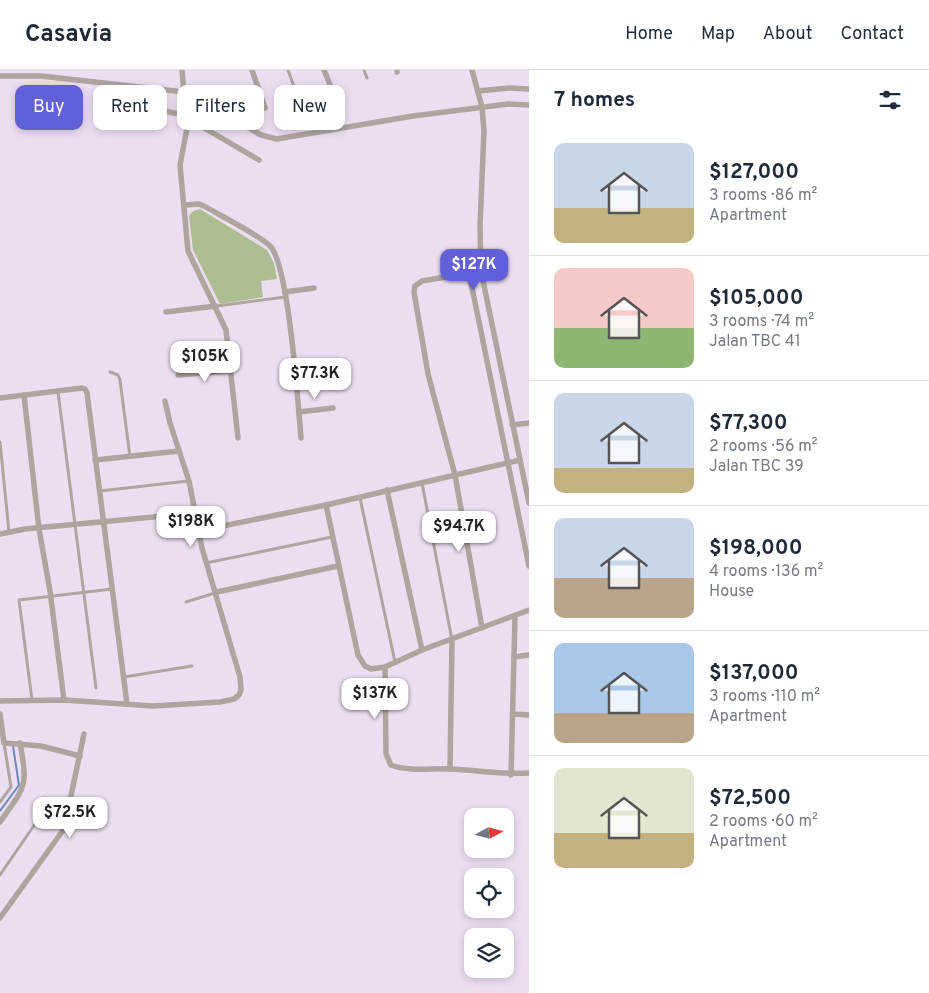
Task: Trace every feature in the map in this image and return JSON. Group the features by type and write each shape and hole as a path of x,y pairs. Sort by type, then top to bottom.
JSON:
{"street":[{"path":"182,70 183,85"},
{"path":"252,70 265,108"},
{"path":"324,70 330,85"},
{"path":"472,70 482,107 484,131 480,226 481,270 529,503"},
{"path":"0,76 59,77 177,93"},
{"path":"478,92 509,88 529,89"},
{"path":"252,130 261,135 277,139 414,116 508,104 529,105"},
{"path":"187,130 180,165 188,251 226,330 238,438"},
{"path":"208,130 259,160"},
{"path":"184,205 198,204 206,207 270,246 277,259 285,294 301,438"},
{"path":"481,270 422,281 415,286 414,292 428,374 454,475 482,628"},
{"path":"470,273 529,566"},
{"path":"285,294 314,288"},
{"path":"166,312 216,306"},
{"path":"178,375 230,371"},
{"path":"0,398 85,389 114,589 127,704"},
{"path":"24,395 39,528 51,596 64,700"},
{"path":"0,701 64,700 180,705 227,701 239,695 241,690 240,677 206,563 189,481 165,401"},
{"path":"299,412 333,408"},
{"path":"512,426 529,423"},
{"path":"95,460 180,451"},
{"path":"198,531 326,505 520,460"},
{"path":"387,490 422,650"},
{"path":"326,505 360,662 365,666 371,669 385,667 422,650 515,617 529,610"},
{"path":"0,534 39,528 196,513"},
{"path":"216,592 338,566"},
{"path":"511,775 515,617"},
{"path":"450,769 452,640"},
{"path":"514,657 529,654"},
{"path":"385,667 388,761 391,765 404,769 450,769 511,775 529,773"},
{"path":"0,714 4,743 41,746 80,756"},
{"path":"513,714 529,715"},
{"path":"0,918 64,829 84,734"},
{"path":"0,822 24,784 25,771 20,743"}],"lane":[{"path":"288,70 294,85"},
{"path":"364,70 367,78"},
{"path":"216,306 285,294"},
{"path":"110,372 118,375 120,380 130,457"},
{"path":"58,391 96,688"},
{"path":"0,442 9,532"},
{"path":"99,491 189,481"},
{"path":"422,483 452,640"},
{"path":"359,497 395,662"},
{"path":"206,563 332,537"},
{"path":"32,700 19,600 114,589"},
{"path":"186,602 216,592"},
{"path":"124,677 192,666"},
{"path":"0,802 11,787 4,743"},
{"path":"0,875 42,814"}],"green space":[{"path":"200,209 267,250 274,263 277,279 261,281 263,297 220,304 193,250 189,216 193,211"}],"waterway":[{"path":"0,811 19,785 13,746"}]}
